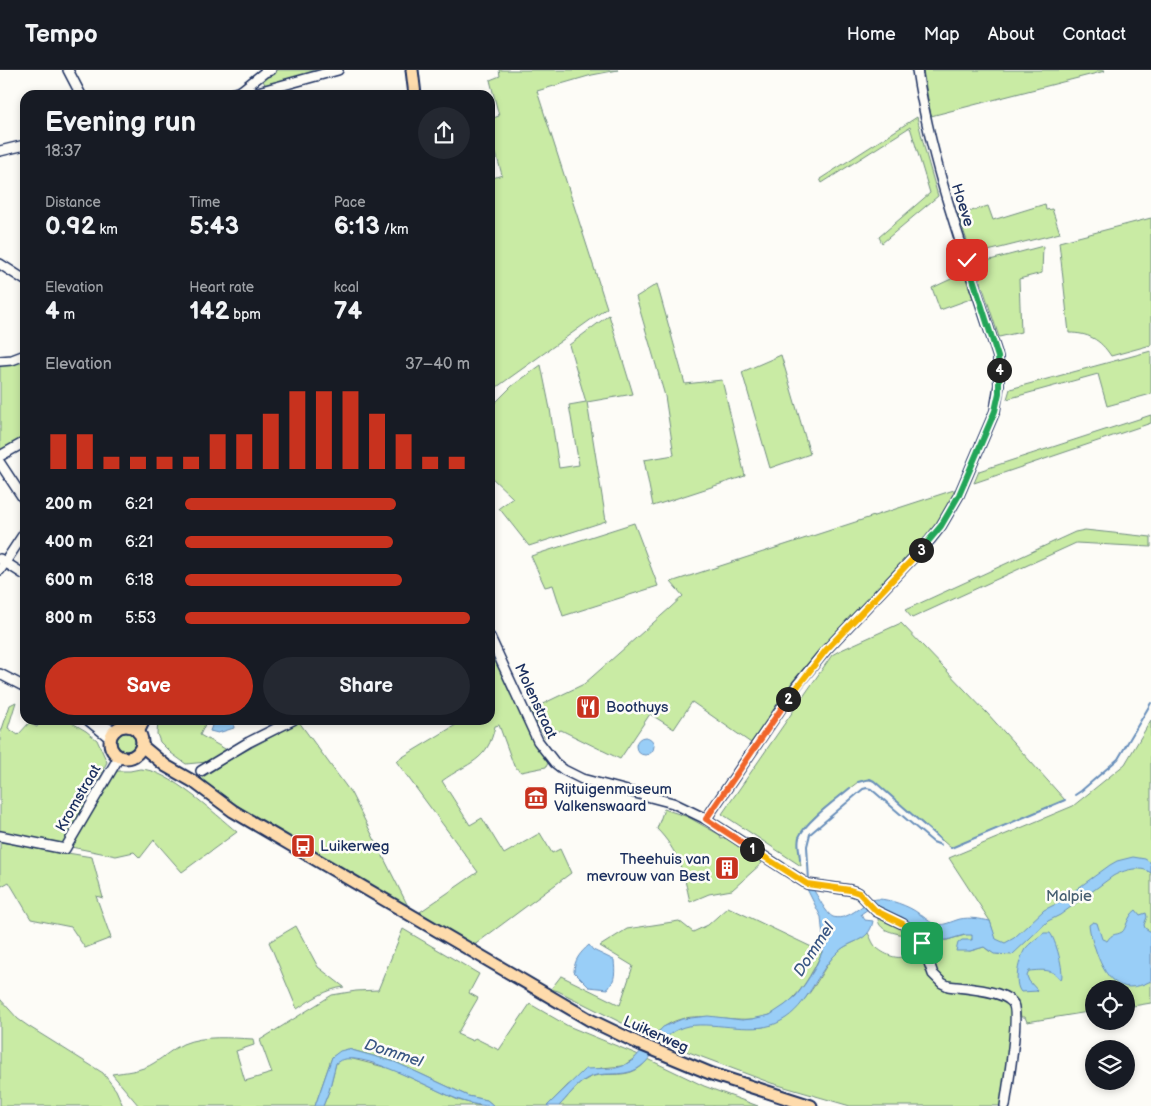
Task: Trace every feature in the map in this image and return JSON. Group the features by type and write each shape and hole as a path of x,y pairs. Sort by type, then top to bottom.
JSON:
{"main road":[{"path":"404,70 414,90"},
{"path":"412,70 415,90"},
{"path":"134,726 142,741 139,750 128,758 119,756 112,749 113,735 120,728 134,726"},
{"name":"Luikerweg","path":"139,750 148,760 166,766 194,782 232,811 590,1020 660,1053 728,1080 811,1106"}],"street":[{"path":"68,70 78,90"},
{"path":"242,90 271,70"},
{"path":"260,76 261,83 269,90 338,70"},
{"name":"Hoeve","path":"706,819 798,685 826,650 941,526 959,495 995,411 999,393 998,357 938,170 923,111 916,70"},
{"path":"0,151 20,146"},
{"path":"0,264 20,277"},
{"path":"0,361 20,357"},
{"path":"0,456 20,445"},
{"path":"0,463 20,493"},
{"path":"20,539 2,564 20,573"},
{"name":"Molenstraat","path":"495,648 538,741 555,763 564,770 582,778 673,802 706,819 810,885 850,890 859,893 876,911 903,924 914,932 922,943 933,974 942,984 996,994 1013,1002 1016,1021 1005,1106"},
{"path":"0,674 20,684"},
{"path":"96,725 113,735"},
{"path":"201,771 249,742 283,725"},
{"name":"Kromstraat","path":"0,836 66,849 119,756"}],"green space":[{"path":"277,70 329,70 266,86 262,79 267,73"},
{"path":"499,70 618,70 592,75 537,91 607,308 495,388 495,177 502,175 495,153 495,117 499,116 495,100 495,90 492,90 490,80 500,76"},
{"path":"923,70 1104,70 1105,71 931,116"},
{"path":"917,117 938,196 882,243 879,237 930,193 910,127 822,183 820,179"},
{"path":"1045,204 1046,210 1052,209 1060,233 972,255 958,215 988,206 993,220"},
{"path":"1151,218 1151,345 1111,356 1093,338 1082,334 1069,333 1059,242"},
{"path":"1043,246 1042,273 1019,279 1021,332 999,337 975,264"},
{"path":"964,273 973,298 940,310 932,288"},
{"path":"657,284 685,384 722,380 745,476 653,506 644,460 674,455 665,396 636,297"},
{"path":"609,315 633,394 587,402 606,521 529,546 499,508 513,498 495,481 495,403 512,386 541,365 559,468 579,465 569,405 586,402 569,345"},
{"path":"1151,351 1151,394 1107,406 1098,374 1007,399 1010,389"},
{"path":"781,355 810,454 770,468 742,372"},
{"path":"20,361 20,440 0,450 0,364"},
{"path":"1151,415 1151,423 974,483 979,471"},
{"path":"957,489 942,518 925,539 817,652 751,743 692,702 674,729 650,714 620,759 561,730 545,738 530,710 584,684 670,608 683,596 671,582"},
{"path":"634,523 658,586 563,616 553,585 545,587 531,556"},
{"path":"1085,530 1151,537 1151,547 1076,543 912,618 905,610 1075,532"},
{"path":"901,623 987,713 1065,800 951,848 874,781 858,782 815,816 802,832 798,845 801,866 722,814 832,655"},
{"path":"495,651 549,761 546,767 521,772 514,766 499,725 495,726 487,747 476,760 442,781 470,825 482,818 504,854 540,833 552,853 560,849 571,873 473,946 417,914 478,872 396,761 456,725 495,725"},
{"path":"16,702 8,728 18,735 27,725 37,727 38,725 76,725 97,740 107,762 79,818 63,844 0,833 0,735 10,705"},
{"name":"Malpie","path":"1151,720 1151,1003 1135,1006 1135,980 1085,980 1085,1012 1027,1022 1025,1017 1021,1017 1018,1000 949,984 937,976 924,941 926,938 931,942 933,940 947,940 969,934 973,937 965,950 970,951 984,947 1000,955 990,921 949,858 1073,806 1125,764"},
{"path":"158,725 205,725 200,735 227,750 207,762 186,764 160,742 157,734"},
{"path":"293,725 301,725 351,793 410,910 356,880 310,850 284,838 200,779 236,756"},
{"path":"126,733 132,736 135,742 132,748 126,751 120,748 117,742 120,736"},
{"path":"140,769 164,776 177,784 237,832 182,872 154,840 140,858 134,852 116,856 71,847 114,771"},
{"path":"664,809 688,817 720,835 721,839 726,838 762,863 732,890 709,894 690,902 675,854 657,829"},
{"path":"0,842 92,857 103,898 96,896 111,938 85,948 71,927 31,919 9,882 0,887"},
{"path":"728,907 822,952 805,984 793,998 779,1010 764,1017 748,1019 698,1017 682,1019 667,1025 652,1038 551,989 561,976 620,1005 633,966 600,946 627,929 679,921 693,932 708,925"},
{"path":"881,917 903,927 908,932 903,935 883,928 880,926 878,918"},
{"path":"296,926 318,967 344,987 326,992 297,1009 269,942"},
{"path":"403,929 479,974 469,993 478,998 457,1034 473,1041 475,1038 499,1050 530,1004 568,1026 639,1055 623,1066 601,1068 568,1085 547,1106 494,1106 487,1100 468,1096 395,1062 348,1049 332,1057 315,1106 139,1106 112,1074 144,1068 179,1046 191,1041 218,1038 253,1039 254,1045 236,1051 245,1081 272,1073 260,1040 332,995 378,990"},
{"path":"868,933 877,948 894,957 903,957 910,952 910,936 915,936 937,982 995,995 1007,1001 1012,1010 1003,1106 850,1106 771,1083 662,1042 669,1034 679,1028 690,1025 713,1024 763,1027 772,1024 793,1011 804,999 836,953"},
{"path":"0,999 18,1019 103,1073 116,1090 123,1106 0,1106"},
{"path":"349,1058 392,1069 458,1100 481,1106 323,1106 336,1063 338,1060"},
{"path":"648,1059 704,1086 758,1106 559,1106 583,1081 594,1076 634,1071 641,1067"}],"water":[{"path":"212,725 234,725 234,728 218,733 210,731"},
{"path":"645,737 651,740 654,746 651,752 645,755 639,752 636,746 639,740"},
{"path":"1133,857 1145,859 1151,863 1151,873 1137,869 1127,870 1113,876 1060,915 1048,921 1012,955 994,954 984,947 970,951 956,951 958,943 962,940 972,940 972,935 964,935 947,940 933,940 902,917 877,907 868,909 861,914 865,920 873,921 868,933 843,948 830,960 806,998 791,1015 771,1025 760,1027 699,1025 679,1029 671,1033 650,1058 637,1069 625,1073 591,1076 579,1085 559,1106 547,1106 585,1069 616,1068 633,1060 663,1027 682,1019 708,1016 742,1020 770,1015 796,996 814,970 824,948 821,917 806,887 813,889 825,909 833,917 839,918 851,914 873,900 883,899 910,908 937,925 964,918 990,921 996,939 1005,943 1014,938 1044,910 1056,904 1110,865"},
{"path":"1136,910 1140,915 1146,913 1147,917 1144,925 1151,932 1151,981 1135,986 1135,980 1113,980 1108,975 1092,940 1089,925 1093,922 1097,923 1102,939 1107,941 1113,935 1123,931"},
{"path":"1044,933 1050,933 1054,941 1061,963 1061,980 1051,972 1043,970 1029,971 1027,976 1029,981 1038,991 1021,992 1017,983 1017,977 1023,953 1029,945"},
{"path":"589,945 593,950 614,960 614,975 608,989 589,987 574,972 578,957"},
{"path":"348,1049 395,1062 468,1096 487,1100 494,1106 472,1104 378,1065 361,1060 346,1059 336,1063 323,1106 315,1106 332,1057 340,1051"}],"waterway":[{"path":"1075,795 1118,759 1151,703"},
{"path":"858,782 870,779 874,781 941,840"},
{"path":"800,860 798,840 802,831 814,818 850,788"},
{"path":"809,881 807,846 810,834 863,789 871,789 933,842 941,845"},
{"path":"951,848 1065,800"}],"place":[{"name":"Boothuys","path":"588,707"},
{"name":"Rijtuigenmuseum Valkenswaard","path":"536,798"},
{"name":"Luikerweg","path":"303,846"},
{"name":"Theehuis van mevrouw van Best","path":"727,868"}],"route":[{"path":"922,943 914,932 903,924 876,911 859,893 807,884 706,819 798,685 826,650 930,540 941,526 959,495 995,411 999,393 998,357 967,260"}],"water label":[{"name":"Dommel","path":"813,949"},
{"name":"Dommel","path":"394,1052"}]}
